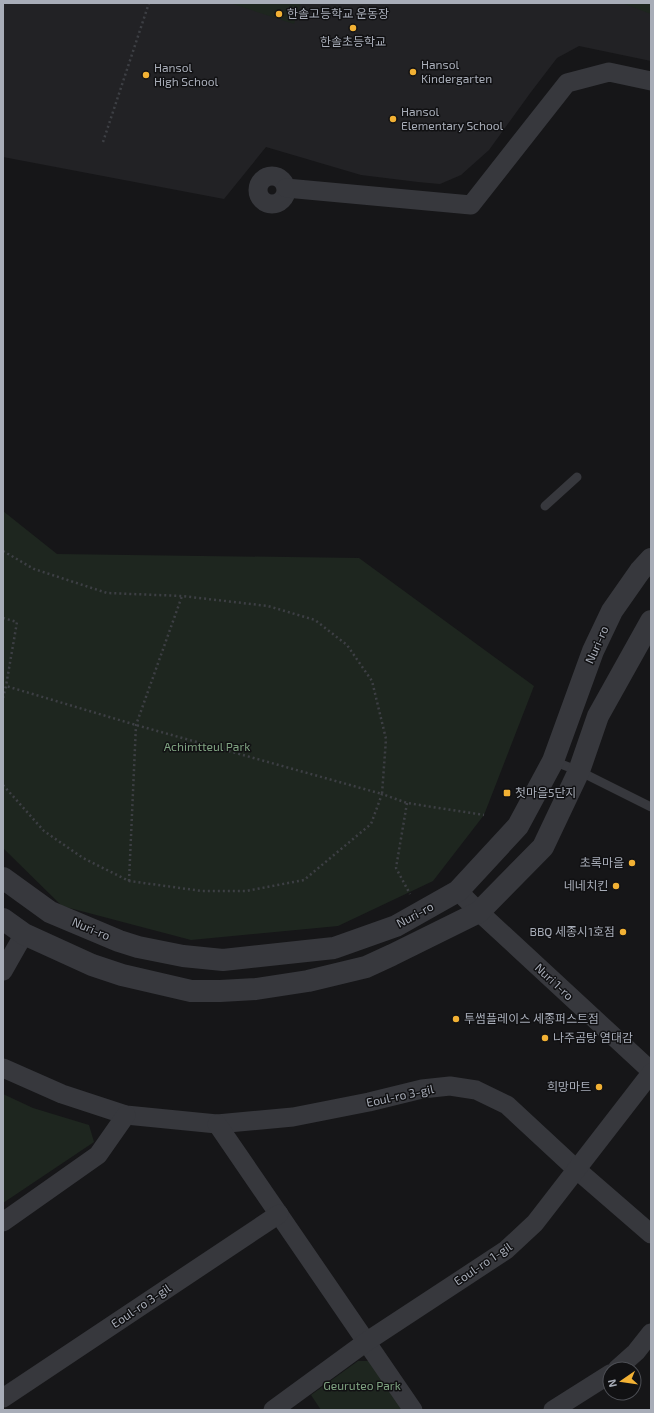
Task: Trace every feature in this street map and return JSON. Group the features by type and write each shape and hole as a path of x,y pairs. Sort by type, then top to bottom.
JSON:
{"street":[{"path":"286,188 471,205 567,83 609,72 651,81"},
{"name":"Nuri-ro","path":"3,878 50,912 119,941 138,947 183,956 223,960 334,948 396,926 458,891 518,826 553,761 593,651 612,611 640,570 651,559"},
{"name":"Nuri-ro","path":"3,919 24,934 92,965 191,991 220,992 256,989 308,981 366,967 479,912 543,847 579,771 598,716 651,621"},
{"name":"Nuri 1-ro","path":"458,891 651,1072"},
{"path":"3,971 24,934"},
{"name":"Eoul-ro 3-gil","path":"3,1068 62,1094 126,1115 217,1124 293,1117 369,1102 422,1089 450,1086 476,1090 506,1105 576,1169 651,1234"},
{"name":"Eoul-ro 1-gil","path":"273,1410 366,1342 506,1250 535,1223 651,1072"},
{"path":"3,1222 98,1155 126,1115"},
{"path":"217,1124 412,1410"},
{"name":"Eoul-ro 3-gil","path":"3,1398 279,1214"},
{"path":"626,1361 636,1352 651,1333"},
{"path":"553,1410 602,1379"}],"lane":[{"path":"545,506 577,477"},
{"path":"553,761 579,771 651,807"}],"path":[{"path":"103,142 149,3"},
{"path":"3,551 34,569 107,593 182,596 268,606 316,620 348,645 372,681 386,739 382,794 371,824 304,880 246,891 202,891 129,881 83,858 44,831 3,785"},
{"path":"129,881 136,725 182,596"},
{"path":"3,618 17,622 3,698"},
{"path":"6,686 136,725 382,794 407,803 484,815"},
{"path":"407,803 396,868 410,894"}],"shaded area":[{"path":"3,3 651,3 651,61 579,46 557,58 489,150 461,175 440,184 361,175 266,147 224,199 3,157"}],"green space":[{"name":"한솔고등학교 운동장","path":"230,3 301,3 294,24"},
{"path":"622,3 651,3 651,14"},
{"name":"Achimtteul Park","path":"3,511 57,554 359,558 534,686 484,815 433,881 338,926 191,940 62,906 3,848"},
{"path":"3,1094 33,1108 89,1125 94,1142 3,1203"},
{"name":"Geuruteo Park","path":"358,1361 372,1361 406,1410 321,1410 311,1395"}],"place":[{"name":"한솔고등학교 운동장","path":"279,14"},
{"name":"한솔초등학교","path":"353,28"},
{"name":"Hansol Kindergarten","path":"413,72"},
{"name":"Hansol High School","path":"146,75"},
{"name":"Hansol Elementary School","path":"393,119"},
{"name":"첫마을5단지","path":"507,793"},
{"name":"초록마을","path":"632,863"},
{"name":"네네치킨","path":"616,886"},
{"name":"BBQ 세종시1호점","path":"623,932"},
{"name":"투썸플레이스 세종퍼스트점","path":"456,1019"},
{"name":"나주곰탕 염대감","path":"545,1038"},
{"name":"희망마트","path":"599,1087"}]}
